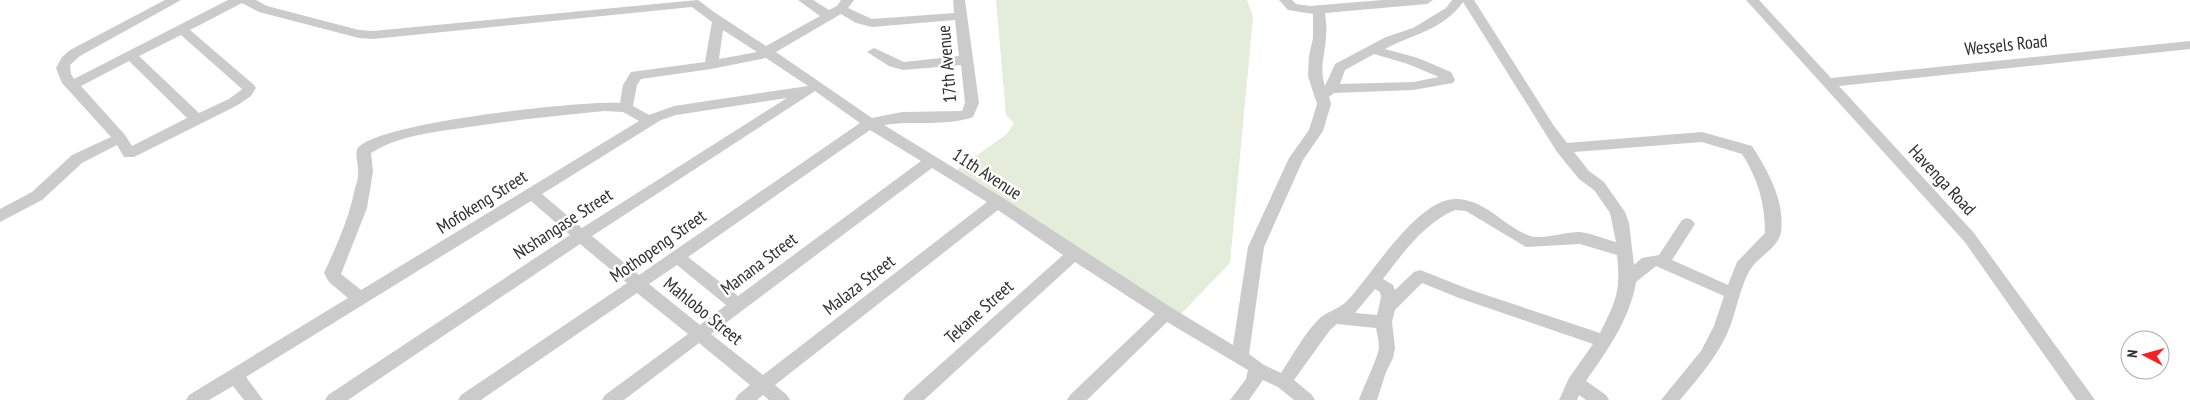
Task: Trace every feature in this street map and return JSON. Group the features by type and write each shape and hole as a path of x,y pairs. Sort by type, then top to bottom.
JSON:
{"street":[{"path":"174,0 70,57 62,69 72,85 120,138 129,154 247,93 249,88 182,29"},
{"path":"247,0 263,9 359,34 373,35 695,2"},
{"path":"804,0 828,15"},
{"name":"17th Avenue","path":"870,123 902,117 952,117 966,115 972,103 959,0"},
{"path":"1285,0 1297,8 1318,10 1427,0"},
{"path":"1240,357 1256,247 1296,158 1316,132 1326,93 1336,82 1338,68 1391,40 1418,31 1450,11 1458,0"},
{"path":"1468,0 1562,148 1584,175 1597,183 1617,212 1621,223 1628,279 1620,311 1604,341 1575,383 1568,400"},
{"name":"Havenga Road","path":"1752,0 1969,237 2086,400"},
{"path":"72,85 182,29 227,2"},
{"name":"11th Avenue","path":"695,2 718,22 766,53 813,87 998,202 1074,254 1240,357 1257,373 1284,382 1306,400"},
{"path":"626,108 630,85 636,75 753,58 766,53 845,4 861,20 872,23 962,16"},
{"path":"1318,10 1320,38 1316,56 1315,76 1326,93"},
{"path":"711,65 718,22"},
{"name":"Wessels Road","path":"1827,83 2190,44"},
{"path":"1326,93 1413,86 1448,80 1446,75 1428,67 1374,50"},
{"path":"874,52 903,66 967,60"},
{"path":"131,56 196,119"},
{"name":"Mofokeng Street","path":"195,400 649,121 674,111 813,87"},
{"name":"Ntshangase Street","path":"334,400 582,235 813,87"},
{"path":"361,299 335,278 332,272 353,227 366,177 364,151 369,146 384,140 456,123 604,106 626,108 649,121"},
{"name":"Mothopeng Street","path":"467,400 870,123"},
{"path":"1562,148 1702,137 1730,144 1749,152 1771,197 1774,224 1769,240 1743,266 1722,326 1707,356 1670,400"},
{"path":"0,216 37,196 82,156 120,138"},
{"name":"Manana Street","path":"611,400 931,161"},
{"name":"Mahlobo Street","path":"532,194 638,284 781,400"},
{"name":"Malaza Street","path":"744,400 998,202"},
{"path":"1284,382 1324,325 1353,305 1411,232 1441,210 1455,203 1465,204 1477,210 1526,241 1580,238 1625,251"},
{"path":"1662,262 1687,224"},
{"name":"Tekane Street","path":"912,400 1074,254"},
{"path":"677,257 738,305"},
{"path":"1628,279 1650,260 1662,262 1732,294"},
{"path":"1334,317 1386,314 1416,278 1421,276 1465,294 1604,341"},
{"path":"1368,400 1378,371 1385,358 1387,348 1386,314 1389,297 1387,288 1372,280"},
{"path":"1076,400 1166,312"},
{"path":"1239,400 1257,373"},
{"path":"235,376 254,400"},
{"path":"1575,383 1600,400"}],"green space":[{"path":"996,0 1247,0 1253,17 1230,263 1176,319 948,176 1007,134 1014,123 1006,115"}]}
